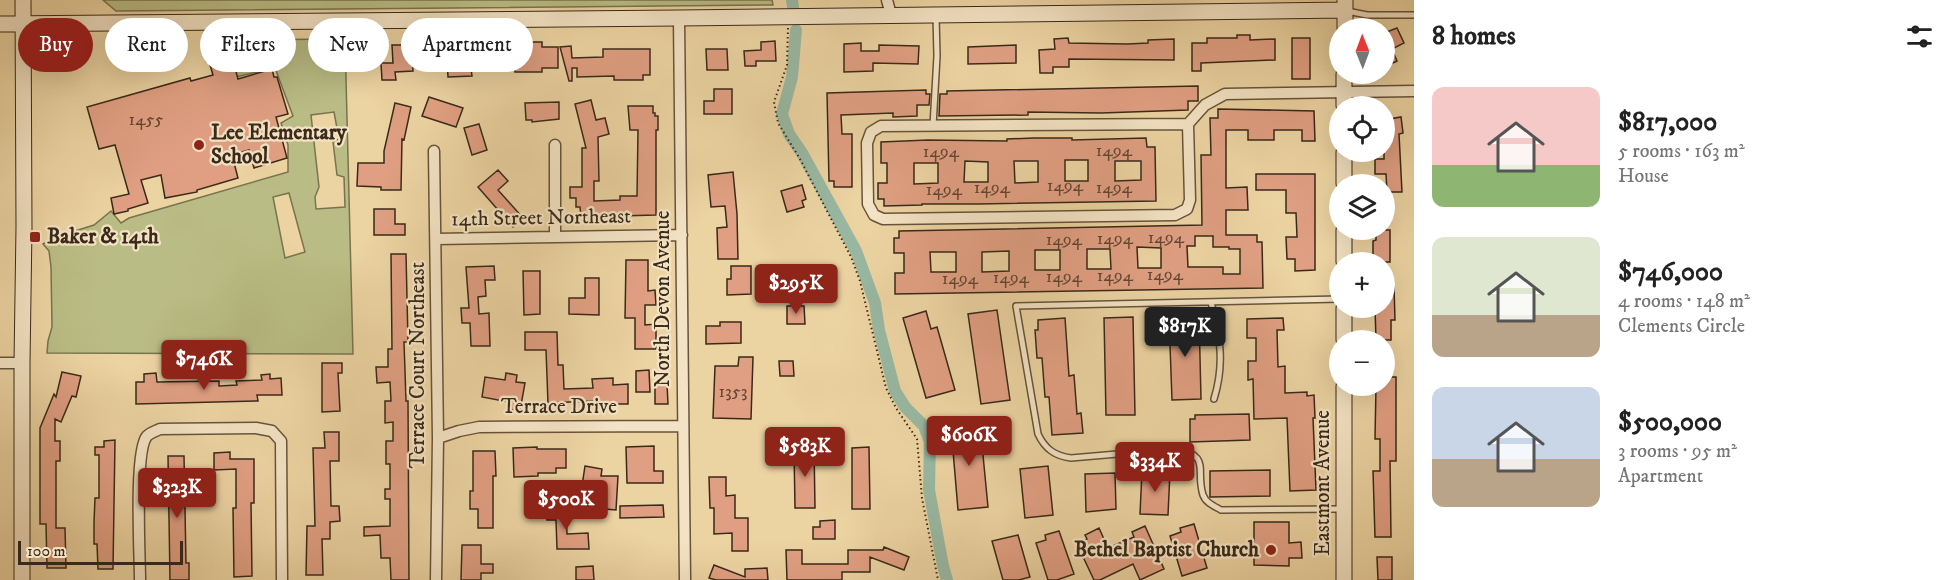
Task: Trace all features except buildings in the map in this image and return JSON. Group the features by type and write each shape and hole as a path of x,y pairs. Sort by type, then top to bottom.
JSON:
{"street":[{"path":"23,0 23,18"},
{"path":"93,23 782,17 889,7 936,14 1345,5"},
{"name":"North Devon Avenue","path":"679,18 685,580"},
{"path":"0,24 18,24"},
{"path":"22,580 23,72"},
{"path":"1370,96 1414,91"},
{"path":"1188,124 881,126 871,132 867,143 868,204 874,215 883,219 1175,215 1187,209 1190,200 1188,124 1205,105 1225,94 1329,98"},
{"path":"555,145 555,237"},
{"name":"Terrace Court Northeast","path":"434,151 438,438 436,580"},
{"name":"14th Street Northeast","path":"436,239 682,235"},
{"path":"0,363 22,363"},
{"name":"Eastmont Avenue","path":"1344,396 1344,580"},
{"name":"Terrace Drive","path":"438,438 479,427 682,426"},
{"path":"140,580 141,449 147,436 160,429 256,428 272,431 281,441 282,580"}],"lane":[{"path":"1345,5 1367,15 1414,15"},
{"path":"933,126 937,56 936,14"},
{"path":"1329,299 1016,306 1038,434 1043,446 1062,457 1071,458 1175,449 1187,451 1196,455 1200,464 1203,495 1208,502 1221,510 1344,509"},
{"path":"1211,302 1221,348 1221,368 1214,399"}],"path":[{"path":"782,17 788,27 788,46 787,65 774,102 778,123 851,257 864,297 886,388 896,408 917,439 922,498 938,580"}],"green space":[{"path":"103,0 772,0 773,5 116,11"},
{"path":"296,39 308,39 308,72 346,72 353,354 47,353 52,327 51,267 49,251 43,244 56,237 94,225 111,211 121,223 129,218 288,172 288,145 281,123 293,116 276,72 296,72","holes":["334,112 339,139 333,142 337,175 344,177 345,207 316,209 315,197 319,187 311,115","289,193 305,252 285,258 273,197"]},
{"path":"225,72 258,72 227,79"}],"waterway":[{"path":"792,0 793,7"},
{"path":"796,30 792,77 782,114 789,134 802,153 856,251 875,303 879,330 895,391 905,407 924,426 930,442 929,490 947,580"}],"place":[{"name":"Lee Elementary School","path":"199,145"},
{"name":"Baker & 14th","path":"35,237"},
{"name":"Bethel Baptist Church","path":"1271,550"}]}
